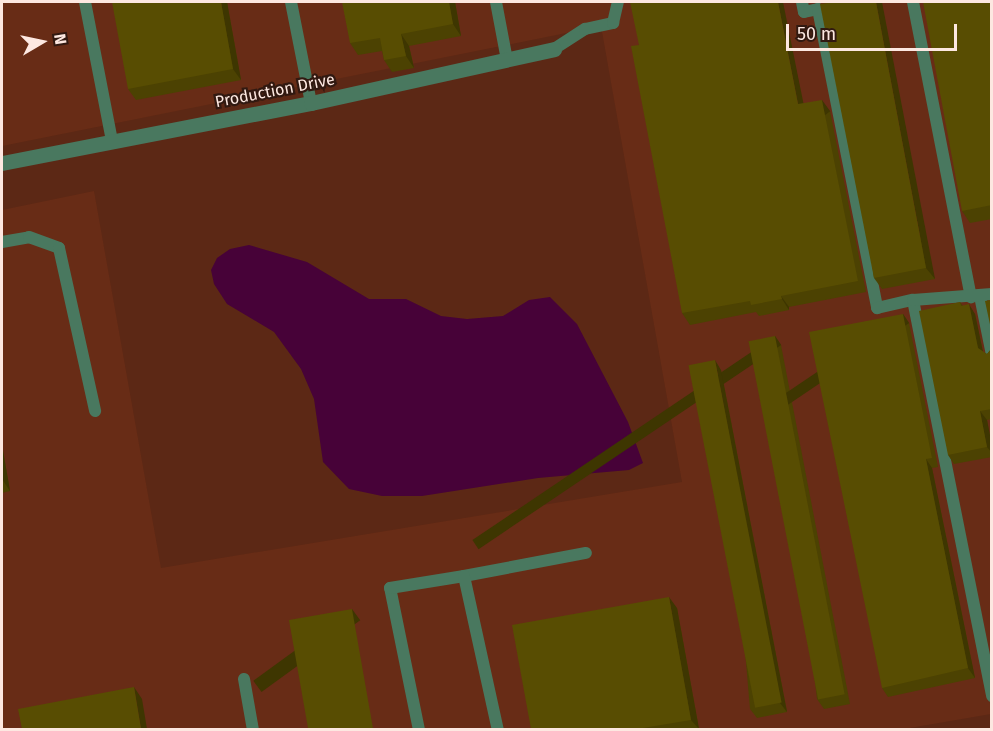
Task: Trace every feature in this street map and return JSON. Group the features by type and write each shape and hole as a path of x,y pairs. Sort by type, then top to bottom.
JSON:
{"street":[{"name":"Production Drive","path":"2,162 311,103 554,50"}],"lane":[{"path":"85,2 112,141"},
{"path":"291,2 311,103"},
{"path":"496,2 507,60"},
{"path":"554,50 585,29 613,23 618,2"},
{"path":"802,2 804,12 824,8 877,308 913,300 981,296"},
{"path":"913,2 981,296 992,355"},
{"path":"2,242 29,237 59,248 94,411"},
{"path":"913,300 992,696"},
{"path":"419,729 390,588 586,553"},
{"path":"464,576 498,729"},
{"path":"244,679 254,729"}],"shaded area":[{"path":"2,2 991,2 991,714 898,730 2,729 2,210 94,191 161,568 682,482 601,26 2,146"},
{"path":"249,245 307,262 369,299 406,299 441,316 467,319 503,316 529,300 550,297 577,324 628,422 643,463 629,470 538,478 422,496 382,496 349,489 323,462 314,399 301,369 274,332 227,304 214,284 211,270 217,258 230,249"}],"building":[{"path":"112,2 221,2 233,69 128,89"},
{"path":"342,2 449,2 453,24 401,34 406,56 384,60 380,38 350,43"},
{"path":"630,2 778,2 798,104 822,100 858,281 781,296 782,299 751,305 750,301 682,313 631,46 639,45"},
{"path":"876,2 926,268 874,278 820,4"},
{"path":"923,2 992,2 992,205 962,211"},
{"path":"992,300 992,334 985,301"},
{"path":"960,302 961,306 969,304 978,348 987,354 992,348 992,409 980,411 987,447 948,455 919,311"},
{"path":"903,314 932,458 926,459 968,668 882,688 809,332"},
{"path":"775,336 845,694 818,699 748,341"},
{"path":"715,360 782,703 755,708 688,365"},
{"path":"669,597 691,720 637,729 531,729 512,625"},
{"path":"352,609 373,729 308,730 289,620"},
{"path":"134,687 141,729 22,729 18,709"}]}
